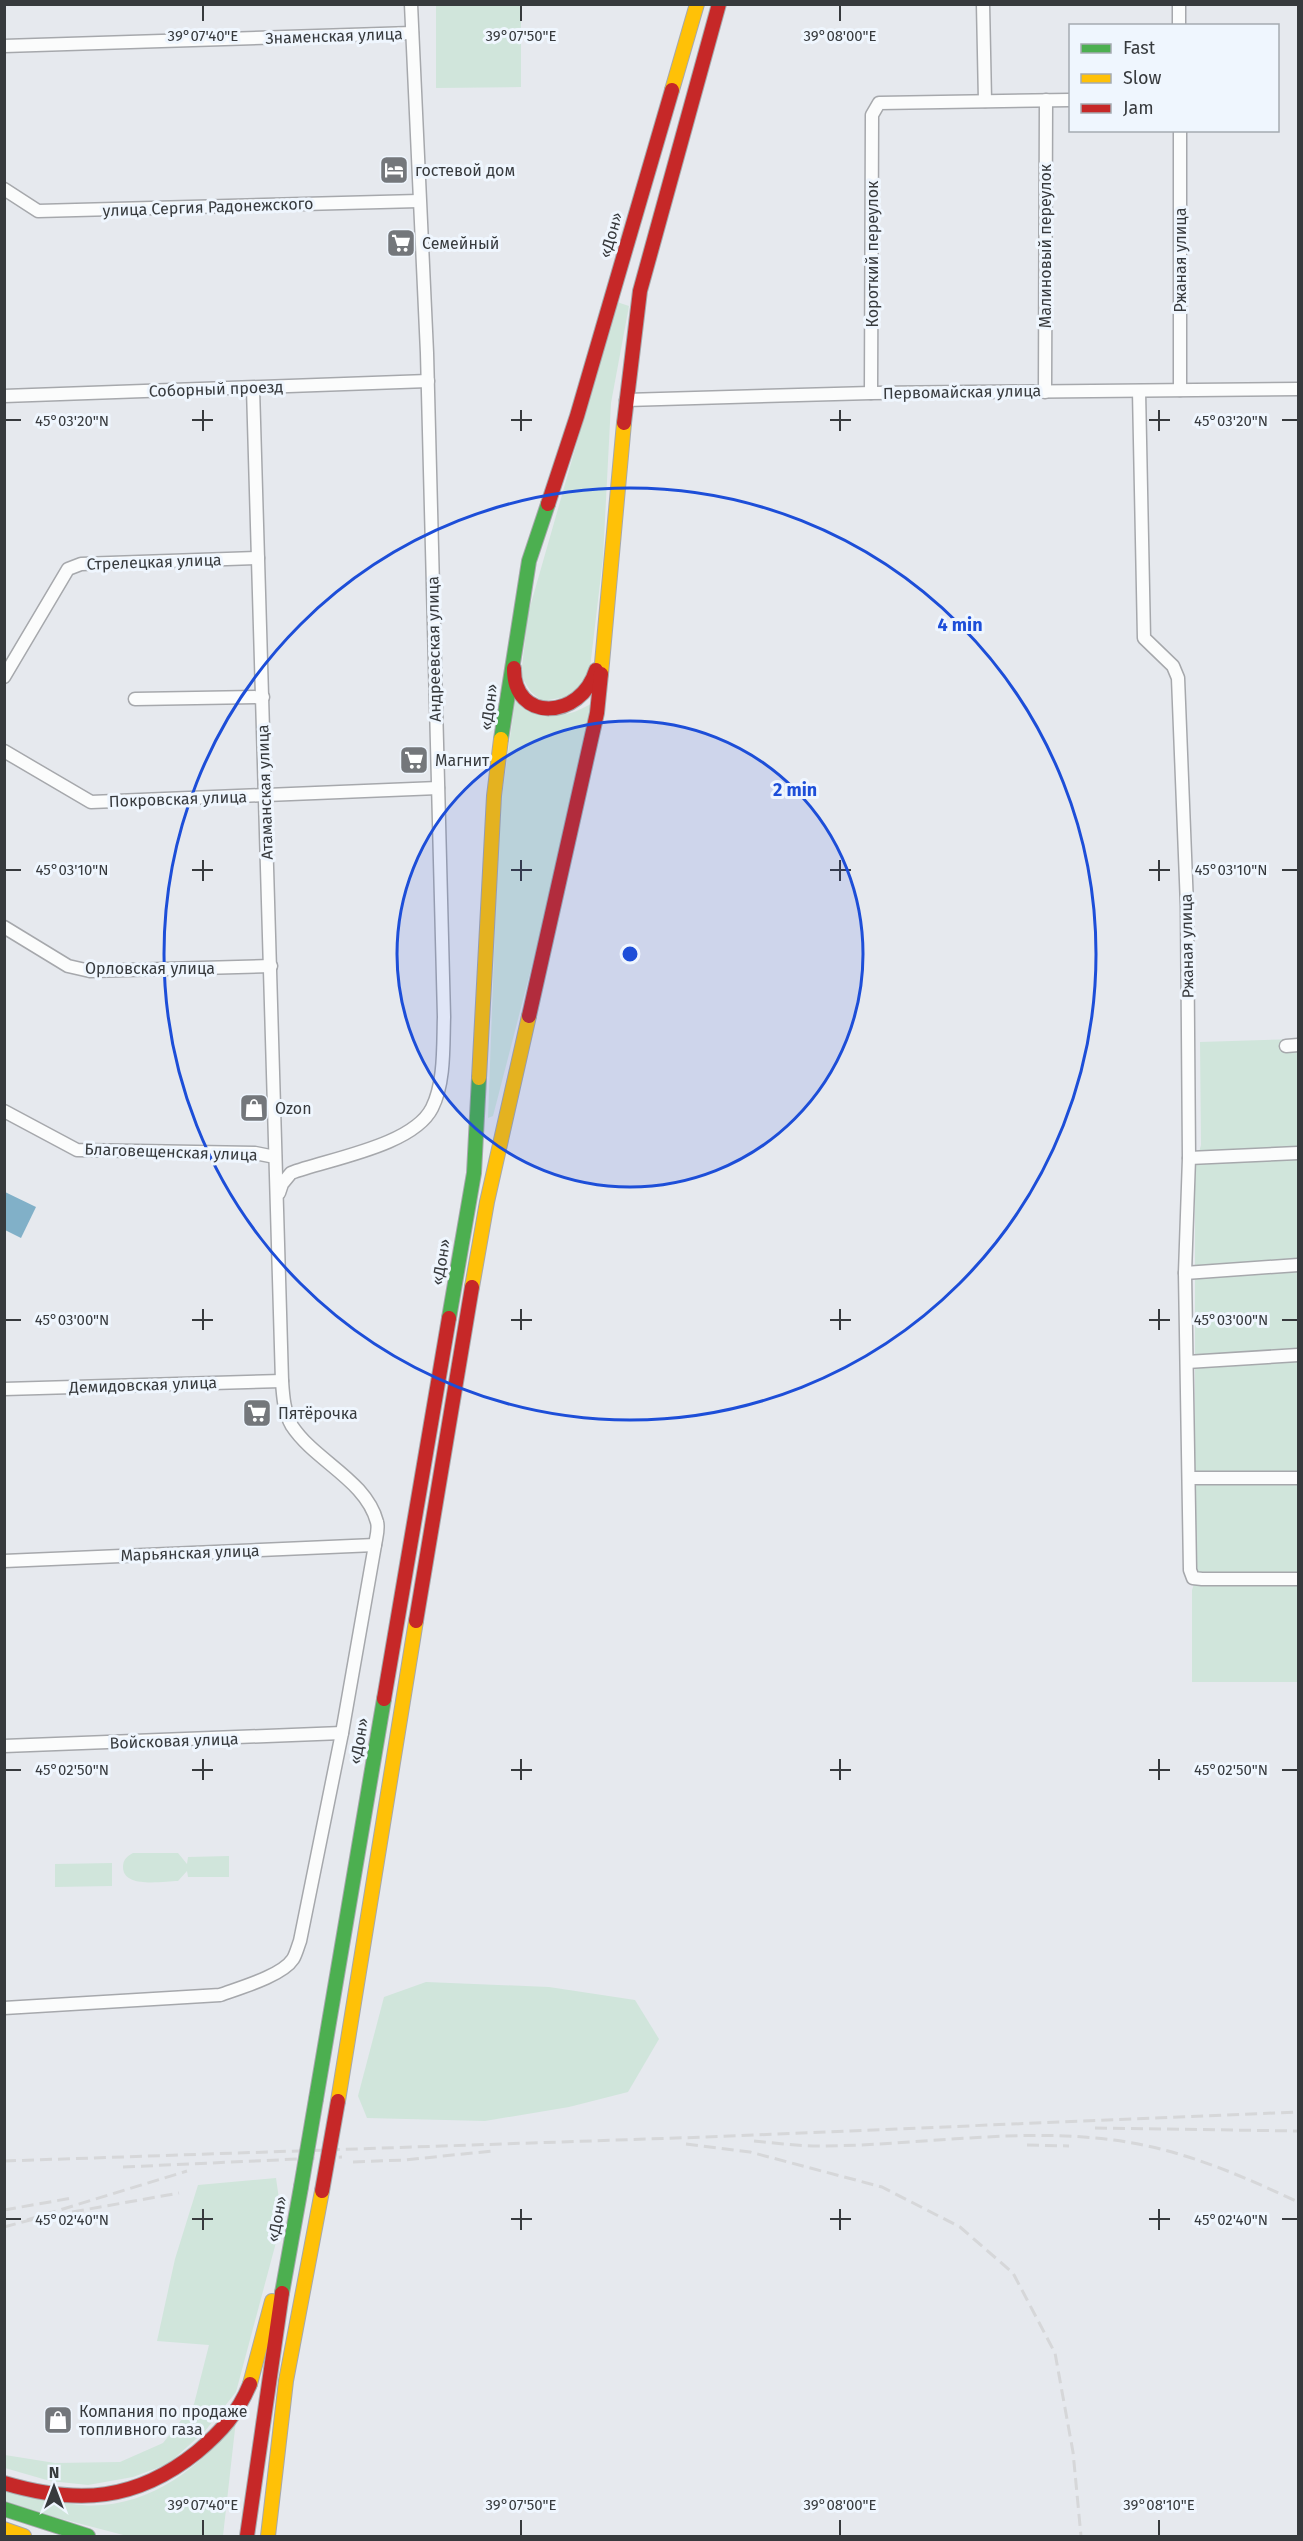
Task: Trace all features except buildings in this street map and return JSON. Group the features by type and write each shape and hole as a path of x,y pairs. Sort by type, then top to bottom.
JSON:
{"main road":[{"name":"«Дон»","path":"247,2536 287,2258 474,1173 494,796 506,695 529,561 577,416 697,4"},
{"path":"267,2536 286,2381 338,2101 450,1408 487,1202 597,713 626,400 640,291 719,4"},
{"path":"513,662 515,685 523,697 544,707 558,709 576,703 588,693 595,679 613,552"},
{"path":"4,2483 41,2494 91,2498 130,2489 161,2478 195,2454 234,2416 250,2386 279,2276 287,2258"},
{"path":"4,2508 88,2536"},
{"path":"4,2529 24,2536"}],"street":[{"name":"Андреевская улица","path":"278,1195 282,1184 291,1173 402,1136 420,1124 432,1109 441,1068 444,1017 428,381 411,4"},
{"path":"983,4 985,101 1069,100"},
{"path":"1179,4 1179,24"},
{"name":"Знаменская улица","path":"4,46 412,33"},
{"name":"Малиновый переулок","path":"1045,392 1046,100"},
{"name":"Короткий переулок","path":"871,393 872,114 879,103 985,101"},
{"name":"Ржаная улица","path":"1180,132 1180,390"},
{"name":"улица Сергия Радонежского","path":"4,189 38,212 419,201"},
{"name":"Соборный проезд","path":"4,396 428,381"},
{"name":"Атаманская улица","path":"4,2008 220,1995 252,1983 286,1965 294,1958 300,1941 342,1733 375,1545 378,1525 371,1506 306,1443 291,1424 284,1405 252,388"},
{"name":"Первомайская улица","path":"626,400 871,393 1299,389"},
{"name":"Ржаная улица","path":"1139,391 1144,638 1173,666 1178,678 1187,906 1189,1158 1185,1274 1190,1570 1192,1578 1299,1579"},
{"name":"Стрелецкая улица","path":"4,677 68,568 81,564 258,558"},
{"path":"135,699 263,697"},
{"name":"Покровская улица","path":"4,751 91,802 438,788"},
{"name":"Орловская улица","path":"4,927 68,966 90,971 271,966"},
{"name":"Благовещенская улица","path":"4,1111 77,1150 255,1153 275,1157"},
{"path":"1189,1158 1299,1153"},
{"path":"1185,1274 1299,1265"},
{"path":"1187,1362 1299,1355"},
{"name":"Демидовская улица","path":"4,1389 282,1381"},
{"path":"1189,1478 1299,1478"},
{"name":"Марьянская улица","path":"4,1561 375,1545"},
{"name":"Войсковая улица","path":"4,1746 342,1733"}],"green space":[{"path":"436,5 521,5 521,87 436,88"},
{"path":"617,302 629,306 611,403 603,558 590,668 577,695 542,701 531,692 521,676 528,614"},
{"path":"516,694 552,714 568,714 591,704 570,818 493,1116 488,1118 499,819"},
{"path":"1298,1039 1298,1682 1192,1682 1192,1590 1195,1581 1195,1166 1201,1145 1200,1042"},
{"path":"133,1853 178,1853 187,1864 188,1857 229,1856 229,1877 188,1877 187,1871 178,1881 137,1881 125,1874 123,1867 126,1859"},
{"path":"112,1863 112,1886 55,1887 55,1864"},
{"path":"426,1982 549,1987 635,2000 659,2039 628,2092 569,2107 485,2121 367,2118 358,2096 384,1997"},
{"path":"276,2178 282,2220 236,2392 205,2431 168,2464 133,2477 88,2485 50,2481 5,2468 5,2455 55,2463 120,2462 163,2443 194,2404 209,2345 157,2341 175,2259 198,2185"},
{"path":"236,2420 223,2536 127,2536 5,2504 5,2488 72,2504 97,2505 144,2496 186,2472 221,2439"}],"water":[{"path":"5,1192 36,1207 21,1238 5,1230"}],"railway":[{"path":"4,2161 706,2137 1298,2112"},
{"path":"1095,2128 1298,2131"},
{"path":"754,2141 818,2146 1040,2135 1114,2140 1186,2156 1231,2172 1298,2202"},
{"path":"686,2144 750,2152 882,2187 960,2227 1013,2273 1055,2353 1073,2452 1081,2536"},
{"path":"1027,2145 1069,2146"},
{"path":"353,2162 405,2160 492,2151"},
{"path":"123,2167 342,2157"},
{"path":"27,2220 187,2171"},
{"path":"72,2212 179,2193"},
{"path":"4,2210 72,2198"},
{"path":"4,2227 34,2219"}],"traffic: fast":[{"path":"501,739 529,561 548,504"},
{"path":"449,1318 474,1173 479,1078"},
{"path":"316,2099 384,1699"},
{"path":"301,2187 316,2099"},
{"path":"282,2293 301,2187"},
{"path":"4,2509 88,2536"}],"traffic: slow":[{"path":"672,90 697,4"},
{"path":"601,674 624,423"},
{"path":"479,1078 494,796 501,739"},
{"path":"472,1287 487,1202 529,1016"},
{"path":"338,2101 416,1621"},
{"path":"268,2536 286,2381 322,2191"},
{"path":"250,2384 272,2301"},
{"path":"4,2529 24,2536"}],"traffic: jam":[{"path":"624,423 640,291 719,4"},
{"path":"548,504 577,416 672,90"},
{"path":"514,668 517,686 524,699 536,706 549,708 563,706 577,699 588,687 596,670"},
{"path":"529,1016 597,713 601,674"},
{"path":"416,1621 472,1287"},
{"path":"384,1699 449,1318"},
{"path":"322,2191 338,2101"},
{"path":"247,2536 282,2293"},
{"path":"4,2483 31,2490 82,2496 129,2489 152,2481 197,2452 214,2437 234,2413 250,2384"}],"place":[{"name":"гостевой дом","path":"394,170"},
{"name":"Семейный","path":"401,243"},
{"name":"Магнит","path":"414,760"},
{"name":"Ozon","path":"254,1108"},
{"name":"Пятёрочка","path":"257,1413"},
{"name":"Компания по продаже топливного газа","path":"58,2420"}]}
